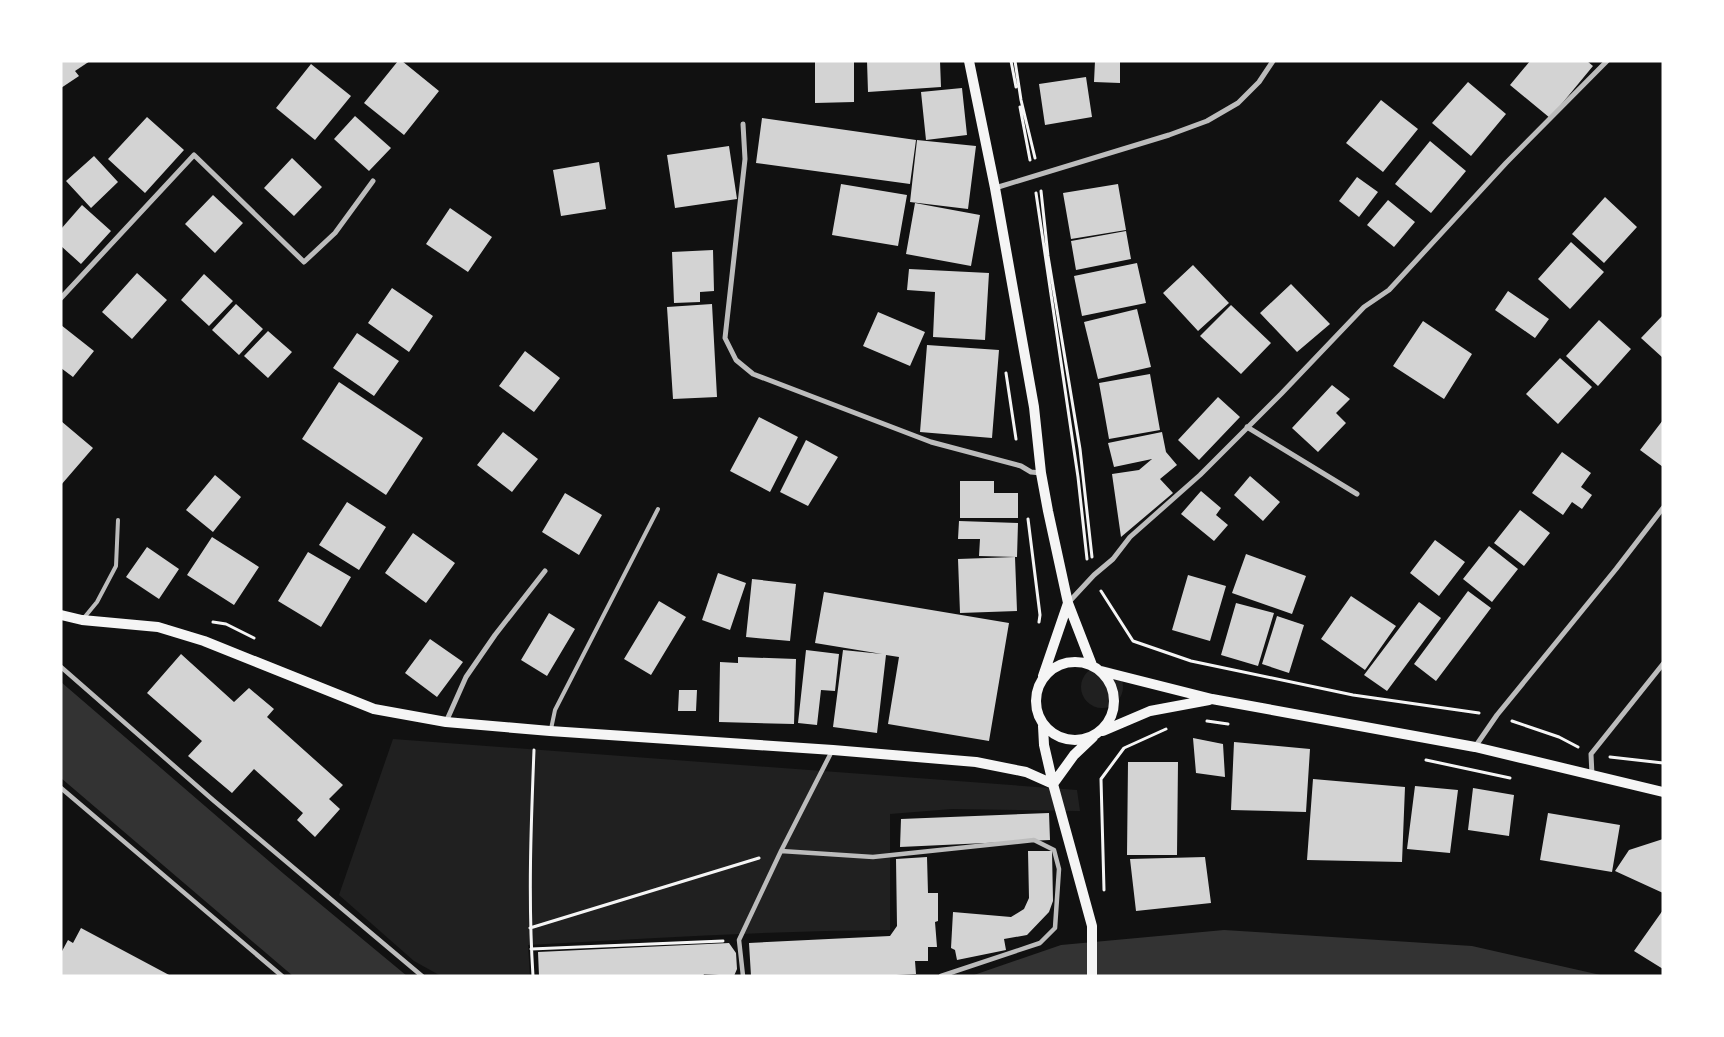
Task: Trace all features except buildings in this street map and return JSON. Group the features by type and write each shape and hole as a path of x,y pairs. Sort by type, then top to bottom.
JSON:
{"main road":[{"path":"969,61 995,188 1034,407 1041,473 1068,603 1092,665"},
{"path":"1068,603 1039,681 1035,702 1037,714 1043,726 1051,734 1067,740 1084,740 1150,711 1212,699"},
{"path":"61,615 82,620 158,627 204,641 374,709 446,722 976,762 1026,772 1052,784"},
{"path":"1039,681 1059,665 1081,662 1092,665 1101,672 1109,680 1113,691 1114,702 1110,719 1074,755 1052,784"},
{"path":"1101,672 1212,699 1475,747 1663,792"},
{"path":"1043,726 1044,745 1052,784 1092,926 1092,976"}],"street":[{"path":"995,188 1169,135 1207,121 1238,103 1259,82 1273,61"},
{"path":"1068,603 1092,577 1113,559 1130,537 1200,475 1364,307 1389,290 1506,163 1607,61"},
{"path":"743,124 745,158 725,338 736,360 753,374 930,442 1021,466 1031,472 1041,473"},
{"path":"61,298 194,155 304,262 334,233 373,181"},
{"path":"1247,427 1357,494"},
{"path":"1475,747 1497,715 1663,508"},
{"path":"446,722 466,677 495,635 545,571"},
{"path":"1592,776 1591,754 1663,664"},
{"path":"61,667 213,800 422,976"},
{"path":"743,976 739,940 781,851 833,750"},
{"path":"61,788 282,976"},
{"path":"781,851 873,857 1034,840 1054,850 1059,869 1055,928 1040,943 941,976"}],"lane":[{"path":"550,731 554,710 658,509"},
{"path":"82,620 97,602 116,566 118,520"}],"path":[{"path":"1013,61 1037,176 1092,577 1133,641 1191,661 1344,693 1497,715 1559,737 1591,754 1663,763"},
{"path":"1005,364 1012,423 1021,466"},
{"path":"1027,512 1040,615 1039,625"},
{"path":"1033,714 1039,681"},
{"path":"1202,721 1231,724"},
{"path":"1104,894 1100,778 1124,748 1172,726"},
{"path":"533,976 529,873 535,729"},
{"path":"1418,758 1511,778"},
{"path":"530,928 781,851"},
{"path":"531,949 739,940"}],"shaded area":[{"path":"1106,666 1114,669 1120,675 1123,687 1120,699 1114,705 1098,708 1090,705 1084,699 1081,683 1084,675 1090,669"},
{"path":"61,682 284,874 407,976 293,976 61,778"},
{"path":"393,739 1077,790 1080,811 952,809 890,814 890,930 754,933 528,945 530,976 441,976 414,961 339,895"},
{"path":"1224,930 1472,946 1605,976 971,976 1061,945"}]}
